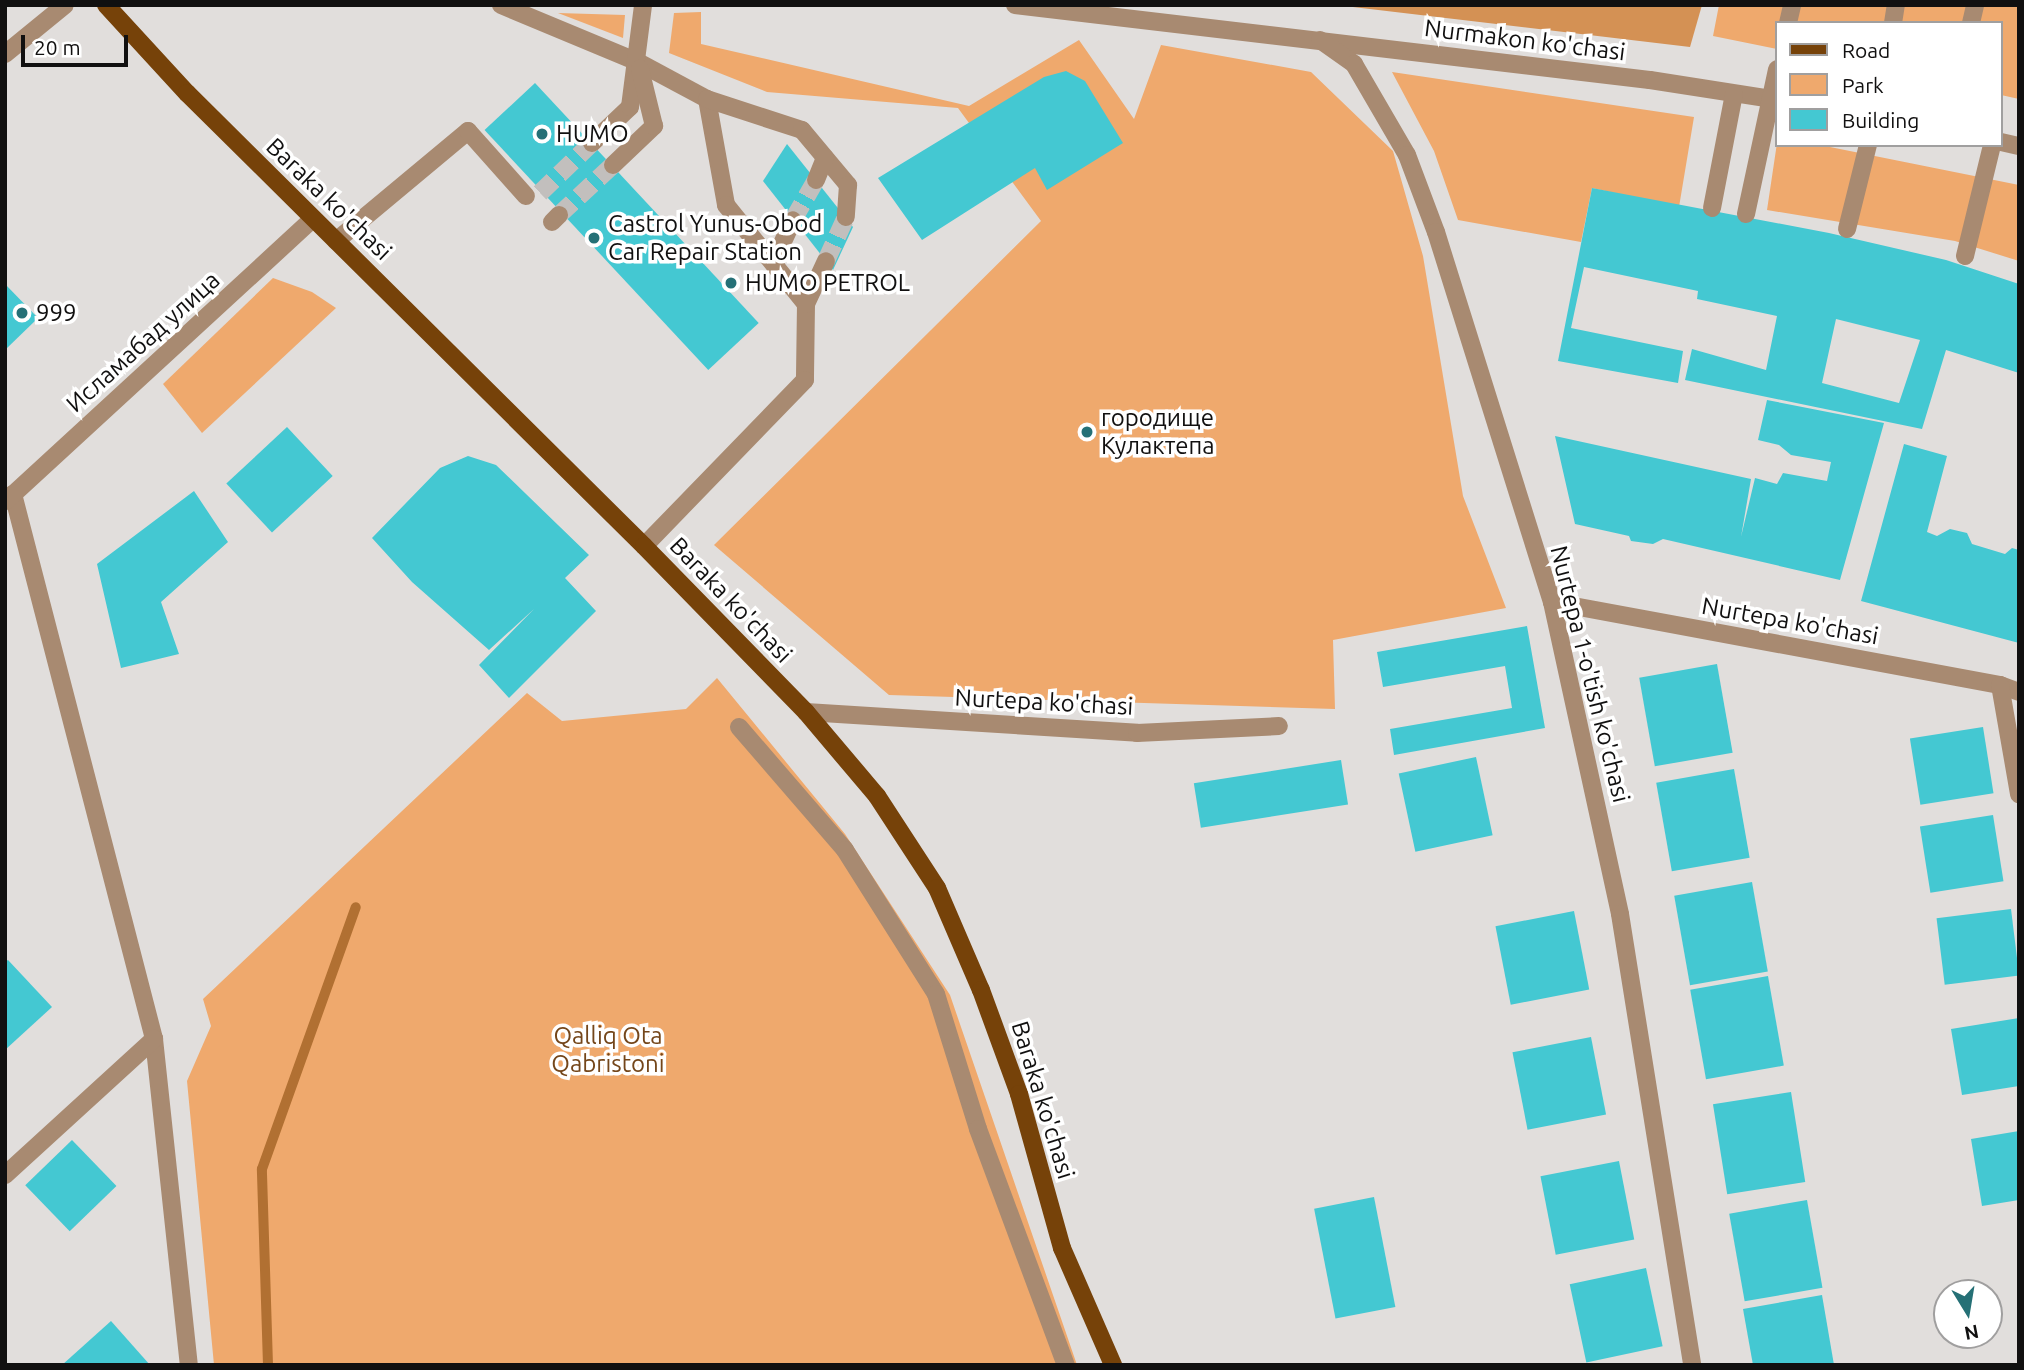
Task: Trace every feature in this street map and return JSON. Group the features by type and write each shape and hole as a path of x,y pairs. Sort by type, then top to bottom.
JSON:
{"main road":[{"name":"Baraka ko'chasi","path":"106,5 313,219 644,546 806,712 877,796 937,888 1019,1094 1062,1248 1113,1365"}],"street":[{"path":"5,54 65,5"},
{"path":"500,5 638,62 707,99 802,130 848,185 846,217"},
{"path":"592,143 629,107 638,62 643,5"},
{"name":"Nurmakon ko'chasi","path":"1015,5 1320,40 1774,100"},
{"name":"Nurtepa 1-o'tish ko'chasi","path":"1320,40 1354,64 1407,155 1436,232 1552,602 1620,914 1692,1365"},
{"path":"613,165 654,126 638,62"},
{"path":"1746,214 1774,100 1776,79"},
{"path":"1712,208 1734,94"},
{"path":"707,99 726,205 806,304"},
{"path":"336,242 468,131 532,196"},
{"path":"1847,229 1868,147"},
{"path":"1965,256 1992,147"},
{"path":"816,180 825,159"},
{"name":"Исламабад улица","path":"9,498 313,219"},
{"path":"773,263 793,220"},
{"path":"644,546 805,380 806,304 826,261"},
{"path":"9,498 154,1039 189,1365"},
{"name":"Nurtepa ko'chasi","path":"1552,602 2000,685 2019,692"},
{"path":"2000,685 2019,794"},
{"name":"Nurtepa ko'chasi","path":"806,712 1137,733 1279,726"},
{"path":"739,727 845,850 936,994 978,1129 1066,1365"},
{"path":"5,1175 154,1039"}],"green space":[{"path":"1719,5 2019,5 2019,99 2003,95 2003,21 1776,21 1776,49 1713,36"},
{"path":"701,12 701,44 969,106 1079,40 1134,119 1161,45 1311,72 1393,151 1423,256 1463,496 1506,608 1333,640 1335,709 889,695 714,545 1041,221 958,108 767,92 669,53 674,13"},
{"path":"558,13 625,15 623,38"},
{"path":"1392,72 1694,117 1679,207 1592,188 1581,242 1458,220 1434,151"},
{"path":"1776,147 1830,147 2019,185 2019,261 1955,241 1767,210"},
{"path":"273,278 312,292 336,308 202,433 163,384"},
{"name":"Qalliq Ota Qabristoni","path":"717,678 845,834 950,995 1077,1365 214,1365 187,1081 211,1026 203,999 527,693 562,721 686,709"}],"shaded area":[{"path":"1336,5 1702,5 1690,47"}],"building":[{"path":"1066,71 1085,81 1123,143 1047,190 1035,168 922,240 878,178 1044,77"},
{"path":"535,83 759,323 708,370 485,130"},
{"path":"787,144 853,227 833,270 763,181"},
{"path":"1592,188 1829,233 1946,260 2019,284 2019,373 1946,350 1922,429 1685,380 1692,349 1766,370 1777,316 1697,299 1698,291 1584,267 1571,328 1683,351 1678,383 1558,361","holes":["1836,319 1920,340 1899,403 1822,383"]},
{"path":"5,284 38,318 5,350"},
{"path":"1767,400 1884,423 1840,580 1663,539 1653,544 1631,541 1629,536 1575,524 1555,436 1751,479 1741,537 1755,478 1777,484 1783,473 1827,481 1831,462 1791,455 1779,445 1758,440"},
{"path":"287,427 333,476 272,533 226,484"},
{"path":"1904,444 1947,456 1927,532 1937,536 1950,529 1967,533 1972,544 2005,554 2012,548 2019,550 2019,643 1861,601"},
{"path":"468,456 496,465 589,555 565,578 596,611 509,698 479,665 534,609 489,650 412,582 372,538 440,468"},
{"path":"194,491 228,542 161,602 179,654 121,668 97,564"},
{"path":"1527,626 1545,728 1394,755 1390,729 1512,708 1505,666 1383,687 1377,652"},
{"path":"1717,664 1733,753 1655,766 1639,678"},
{"path":"1983,727 1993,793 1920,805 1910,739"},
{"path":"1476,757 1493,835 1415,852 1399,773"},
{"path":"1341,760 1348,804 1201,828 1194,783"},
{"path":"1734,769 1750,858 1672,871 1656,783"},
{"path":"1993,815 2003,881 1930,893 1920,827"},
{"path":"1752,882 1768,972 1690,985 1674,896"},
{"path":"2011,909 2019,976 1945,985 1937,918"},
{"path":"1574,911 1589,990 1511,1005 1495,926"},
{"path":"8,960 52,1007 5,1050 5,962"},
{"path":"1768,976 1784,1066 1706,1079 1690,990"},
{"path":"2019,1018 2019,1086 1962,1095 1951,1029"},
{"path":"1591,1037 1606,1115 1528,1130 1512,1052"},
{"path":"1791,1092 1805,1182 1727,1194 1713,1104"},
{"path":"2019,1131 2019,1200 1982,1206 1971,1139"},
{"path":"72,1140 116,1186 70,1231 25,1185"},
{"path":"1619,1161 1634,1240 1556,1255 1540,1176"},
{"path":"1374,1197 1395,1307 1335,1319 1314,1209"},
{"path":"1807,1200 1822,1288 1745,1301 1729,1214"},
{"path":"1646,1268 1663,1346 1586,1362 1570,1284"},
{"path":"1822,1295 1834,1365 1753,1365 1743,1309"},
{"path":"111,1321 150,1365 62,1365"}],"waterway":[{"path":"268,1365 262,1169 356,907"}],"tunnel":[{"path":"540,193 592,143"},
{"path":"559,215 613,165"},
{"path":"793,220 816,180"},
{"path":"826,261 846,217"}],"place":[{"name":"HUMO","path":"542,134"},
{"name":"Castrol Yunus-Obod Car Repair Station","path":"594,238"},
{"name":"HUMO PETROL","path":"731,283"},
{"name":"999","path":"22,313"},
{"name":"городище Кулактепа","path":"1087,432"}]}
